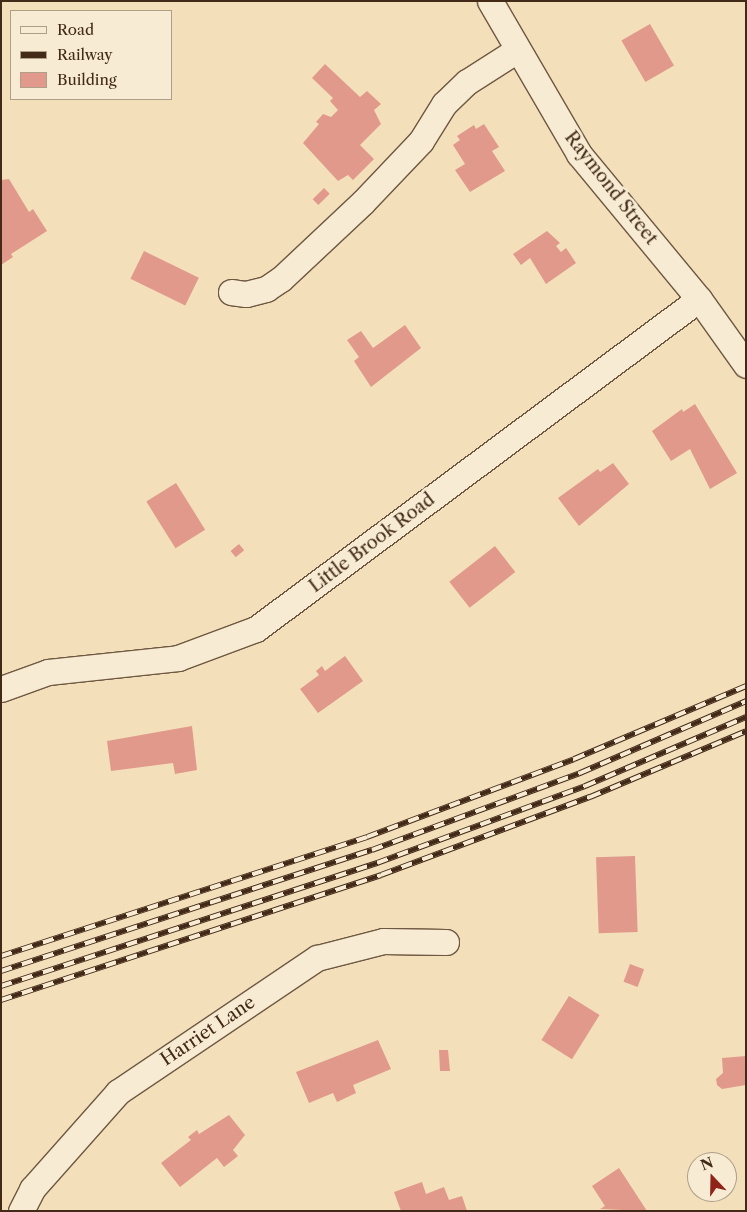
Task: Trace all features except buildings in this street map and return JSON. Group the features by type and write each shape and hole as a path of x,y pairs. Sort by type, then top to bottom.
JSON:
{"street":[{"name":"Raymond Street","path":"490,1 579,154 699,299 746,365"},
{"path":"231,292 246,294 266,289 281,279 363,202 421,141 444,104 467,82 517,50"},
{"name":"Little Brook Road","path":"1,688 48,672 178,658 256,629 699,299"},
{"name":"Harriet Lane","path":"20,1211 32,1190 118,1092 317,958 383,941 446,942"}],"railway":[{"path":"1,956 367,837 574,759 746,686"},
{"path":"1,971 372,850 580,773 746,701"},
{"path":"1,986 377,863 585,786 746,717"},
{"path":"1,1000 381,875 590,797 746,731"}]}
